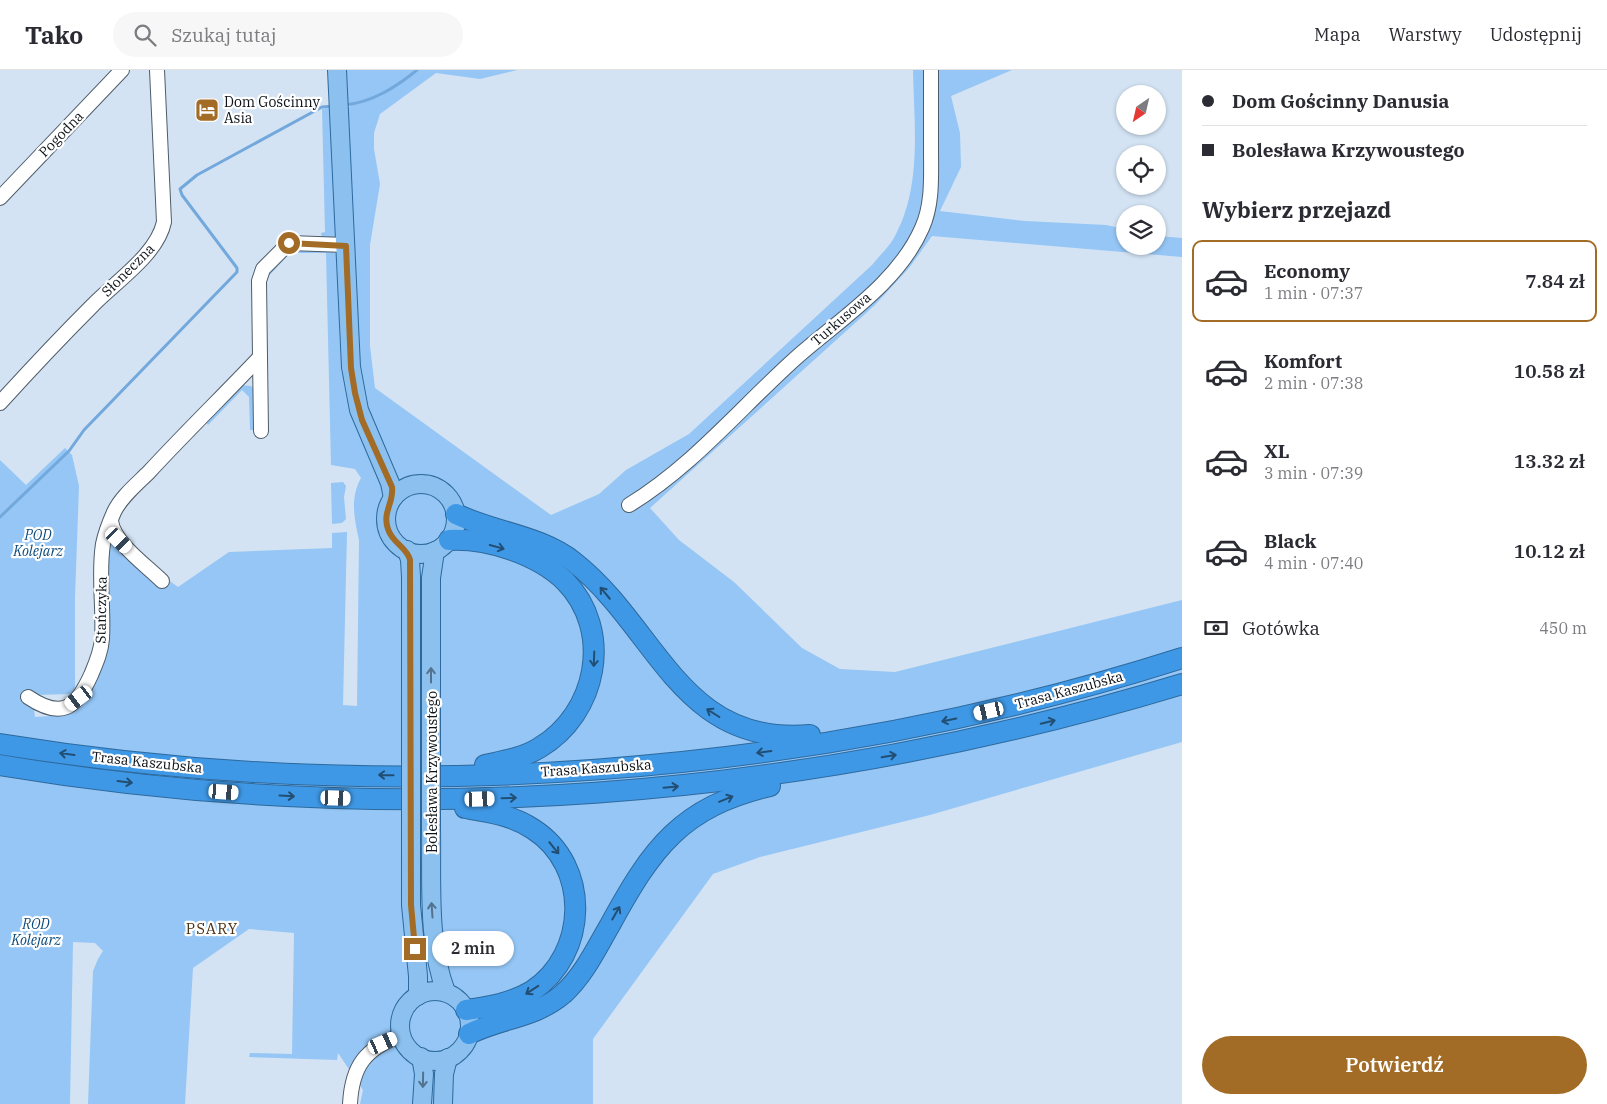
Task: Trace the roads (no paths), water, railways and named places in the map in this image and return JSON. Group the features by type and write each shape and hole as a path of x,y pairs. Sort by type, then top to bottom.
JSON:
{"highway":[{"path":"456,514 475,523 534,540 553,548 570,559 602,589 687,692 704,708 721,718 747,729 775,735 799,736 832,732 882,733"},
{"path":"435,775 520,756 547,743 567,727 579,710 590,685 594,662 591,630 582,605 566,583 554,572 527,556 470,541 442,545"},
{"name":"Trasa Kaszubska","path":"0,744 109,759 195,768 312,774 435,775 536,772 647,765 764,752 882,733 1024,703 1182,658"},
{"name":"Trasa Kaszubska","path":"0,764 83,777 207,790 312,797 408,799 538,797 639,790 841,765 974,740 1092,710 1182,684"},
{"path":"469,1034 488,1025 535,1012 563,994 586,966 630,888 651,857 670,835 687,821 708,807 744,792 790,782 841,765"},
{"path":"408,799 499,813 526,825 542,835 554,847 567,867 573,885 576,910 573,933 564,955 550,975 531,992 512,1000 466,1010"}],"main road":[{"path":"338,70 351,368 358,405 390,483 393,498"},
{"path":"371,438 402,476 414,485"},
{"path":"427,484 440,489 449,498 456,514 455,528 442,545 423,553 407,550 394,540 388,529 387,513 393,498 401,490 414,485 427,484"},
{"name":"Bolesława Krzywoustego","path":"442,545 431,578 431,830 432,914 438,962 446,992"},
{"name":"Bolesława Krzywoustego","path":"407,550 410,560 411,577 411,905 418,976 418,996"},
{"path":"431,991 446,992 456,998 466,1010 470,1020 469,1034 462,1048 448,1058 434,1060 421,1057 410,1050 402,1035 401,1022 403,1013 410,1001 418,996 431,991"},
{"path":"421,1057 424,1074 422,1104"},
{"path":"443,1104 444,1074 448,1058"}],"street":[{"name":"Pogodna","path":"0,198 122,70"},
{"name":"Słoneczna","path":"0,403 94,303 142,257 162,233 164,222 157,70"},
{"name":"Turkusowa","path":"630,505 671,476 796,358 868,297 908,254 923,227 928,207 930,187 931,70"},
{"path":"261,431 259,276 263,269 289,243 346,246"},
{"name":"Stańczyka","path":"28,697 48,707 58,709 68,707 84,692 99,656 102,638 101,595 104,544 113,513 122,500 260,357"},
{"path":"111,521 112,529 119,540 162,581"},
{"path":"350,1104 354,1078 363,1059 378,1045 402,1035"}],"waterway":[{"path":"345,105 365,101 384,93 417,70"},
{"path":"0,517 69,451 84,430 237,272 237,268 182,195 180,189 197,175 322,107 334,106"}],"place":[{"name":"Dom Gościnny Asia","path":"207,110"}],"district":[{"name":"PSARY","path":"212,929"}],"park label":[{"name":"POD Kolejarz","path":"38,544"},
{"name":"ROD Kolejarz","path":"36,932"}]}
